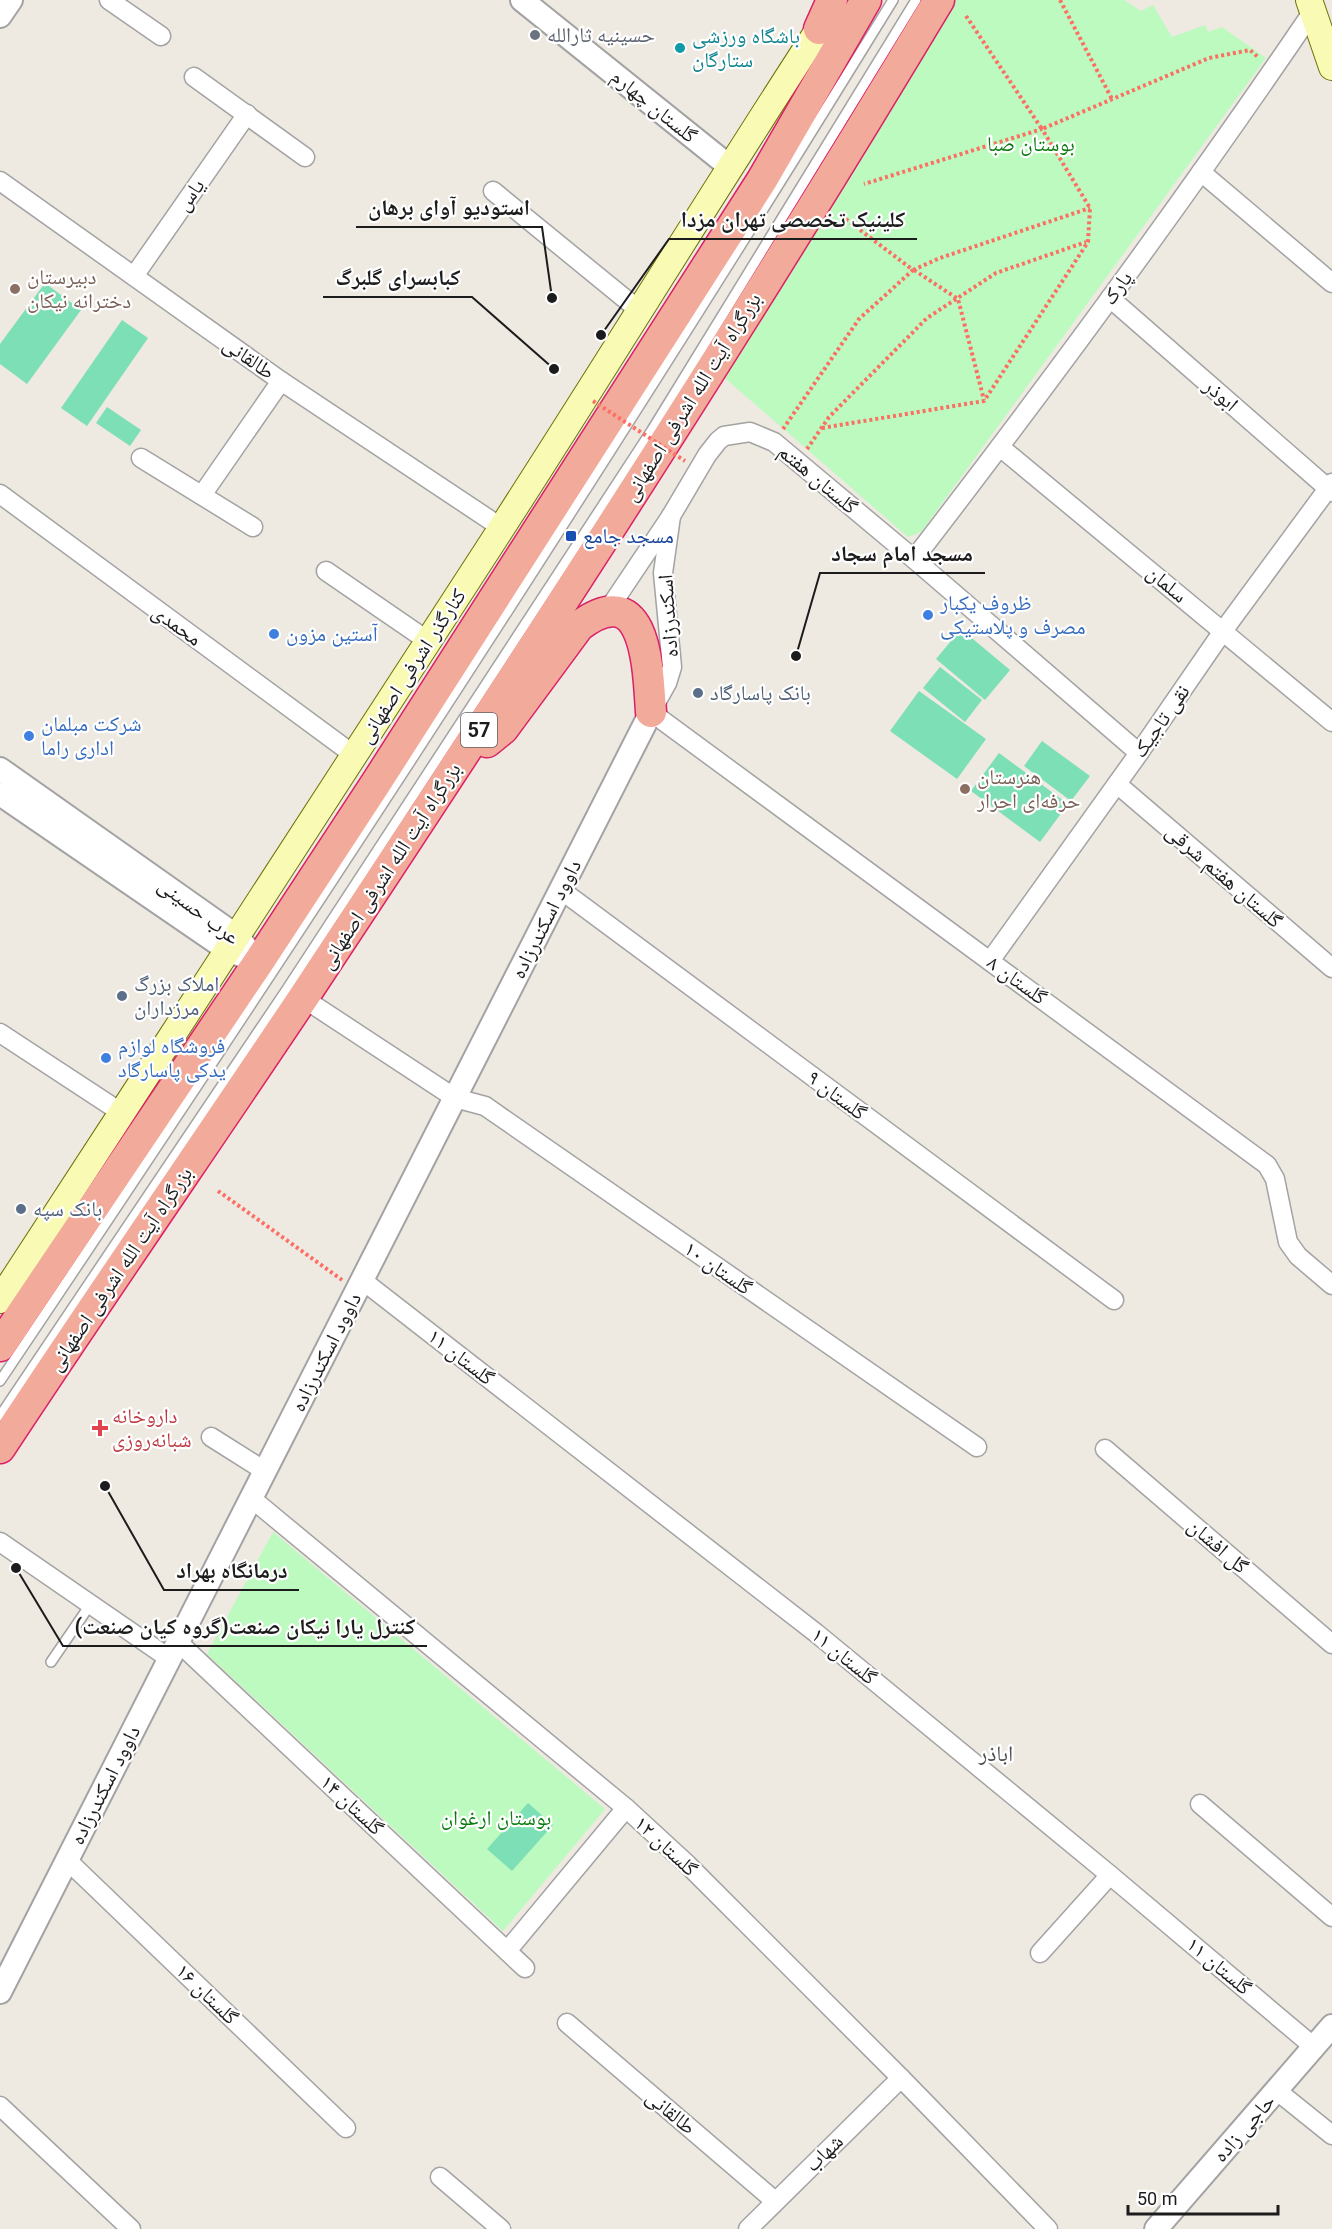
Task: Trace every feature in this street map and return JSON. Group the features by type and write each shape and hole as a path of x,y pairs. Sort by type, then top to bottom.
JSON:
{"highway":[{"path":"819,29 832,0"},
{"path":"0,1346 258,963 376,783 762,180 866,0"},
{"name":"بزرگراه آیت الله اشرفی اصفهانی","path":"0,1448 451,774 681,417 859,133 939,0"},
{"path":"451,774 503,729 579,626 593,615 608,610 626,616 641,634 647,655 651,712"}],"main road":[{"name":"کنارگذر اشرفی اصفهانی","path":"0,1300 234,944 819,29 854,0"},
{"path":"1311,6 1332,67"}],"street":[{"path":"0,16 11,0"},
{"path":"109,0 161,36"},
{"name":"گلستان چهارم","path":"522,0 730,167"},
{"name":"پارک","path":"914,559 1000,447 1201,172 1273,71 1311,6"},
{"path":"194,77 305,157"},
{"name":"یاس","path":"134,276 247,114"},
{"path":"1201,172 1332,283"},
{"name":"طالقانی","path":"0,181 281,381 502,528"},
{"path":"493,191 640,311"},
{"name":"ابوذر","path":"1110,298 1331,488"},
{"path":"202,495 281,381"},
{"name":"گلستان هفتم","path":"608,610 671,516 707,454 724,436 750,432 774,442 798,461 1139,753"},
{"name":"سلمان","path":"1000,447 1332,722"},
{"path":"141,458 253,527"},
{"name":"نقی تاجیک","path":"990,960 1139,753 1223,631 1331,488"},
{"name":"محمدی","path":"0,494 354,755"},
{"name":"اسکندرزاده","path":"651,712 667,683 672,667 663,573 671,516"},
{"path":"326,571 428,641"},
{"name":"داوود اسکندرزاده","path":"0,1992 651,712"},
{"name":"گلستان ٨","path":"651,712 1267,1165 1275,1179 1288,1242 1298,1256 1332,1285"},
{"name":"عرب حسینی","path":"0,769 258,963"},
{"name":"گلستان هفتم شرقی","path":"1117,784 1332,968"},
{"name":"عرب حسینی","path":"0,794 234,944"},
{"name":"گلستان ۹","path":"561,890 1114,1300"},
{"name":"گلستان ۱۰","path":"303,998 455,1098 484,1106 977,1447"},
{"path":"0,1033 122,1113"},
{"name":"گلستان ۱۱","path":"359,1285 816,1633 1110,1875 1314,2047"},
{"path":"211,1437 265,1471"},
{"name":"گل افشان","path":"1105,1449 1332,1644"},
{"name":"گلستان ۱۲","path":"251,1498 626,1808 688,1865 902,2078 1048,2229"},
{"name":"گلستان ۱۴","path":"0,1542 90,1605 174,1651 525,1968"},
{"path":"1200,1804 1332,1917"},
{"path":"507,1950 626,1808"},
{"name":"گلستان ۱۶","path":"67,1860 346,2128"},
{"path":"1040,1953 1110,1875"},
{"name":"طالقانی","path":"567,2023 775,2201"},
{"name":"حاجی زاده","path":"1156,2229 1332,2026"},
{"name":"شهاب","path":"748,2229 902,2078"},
{"path":"1276,2090 1332,2135"},
{"path":"0,2106 131,2229"},
{"path":"440,2177 501,2229"}],"lane":[{"path":"0,1381 461,686 728,266 893,0"},
{"path":"0,1416 287,988 652,430 916,0"},
{"path":"51,1662 90,1605"}],"path":[{"path":"1060,0 1112,99"},
{"path":"822,428 984,401 1088,242 1090,208 1042,129 966,16"},
{"path":"864,184 1042,129 1209,58 1250,50 1273,71"},
{"path":"774,442 859,319 913,270 940,258 1090,208"},
{"path":"843,217 913,270 958,299 984,401"},
{"path":"798,461 829,417 927,318 996,273 1088,242"},
{"path":"593,401 685,461"},
{"path":"218,1191 359,1285"}],"green space":[{"name":"بوستان صبا","path":"955,0 1124,0 1141,11 1153,5 1172,37 1205,25 1208,32 1222,27 1266,58 921,532 908,537 719,373"},
{"path":"45,283 81,310 27,384 0,364 0,344"},
{"path":"122,320 148,338 87,426 61,408"},
{"path":"107,407 141,430 130,446 96,423"},
{"path":"961,629 1010,670 985,700 936,659"},
{"path":"940,667 982,700 965,722 923,688"},
{"path":"919,691 986,739 957,779 890,731"},
{"path":"1042,741 1090,776 1071,801 1024,766"},
{"path":"999,753 1068,804 1040,842 971,791"},
{"name":"بوستان ارغوان","path":"273,1532 605,1809 503,1931 207,1654"},
{"path":"528,1803 553,1825 512,1871 487,1849"}],"place":[{"name":"حسینیه ثارالله","path":"535,35"},
{"name":"باشگاه ورزشی ستارگان","path":"680,48"},
{"name":"دبیرستان دخترانه نیکان","path":"15,289"},
{"name":"استودیو آوای برهان","path":"552,298"},
{"name":"کلینیک تخصصی تهران مزدا","path":"601,335"},
{"name":"کبابسرای گلبرگ","path":"554,369"},
{"name":"مسجد جامع","path":"571,536"},
{"name":"ظروف یکبار مصرف و پلاستیکی","path":"928,615"},
{"name":"آستین مزون","path":"274,634"},
{"name":"مسجد امام سجاد","path":"796,656"},
{"name":"بانک پاسارگاد","path":"698,693"},
{"name":"شرکت مبلمان اداری راما","path":"29,736"},
{"name":"هنرستان حرفه‌ای احرار","path":"965,789"},
{"name":"املاک بزرگ مرزداران","path":"122,996"},
{"name":"فروشگاه لوازم یدکی پاسارگاد","path":"106,1058"},
{"name":"بانک سپه","path":"21,1209"},
{"name":"داروخانه شبانه‌روزی","path":"100,1428"},
{"name":"درمانگاه بهراد","path":"105,1486"},
{"name":"کنترل یارا نیکان صنعت(گروه کیان صنعت)","path":"16,1568"}],"district":[{"name":"اباذر","path":"996,1753"}]}
